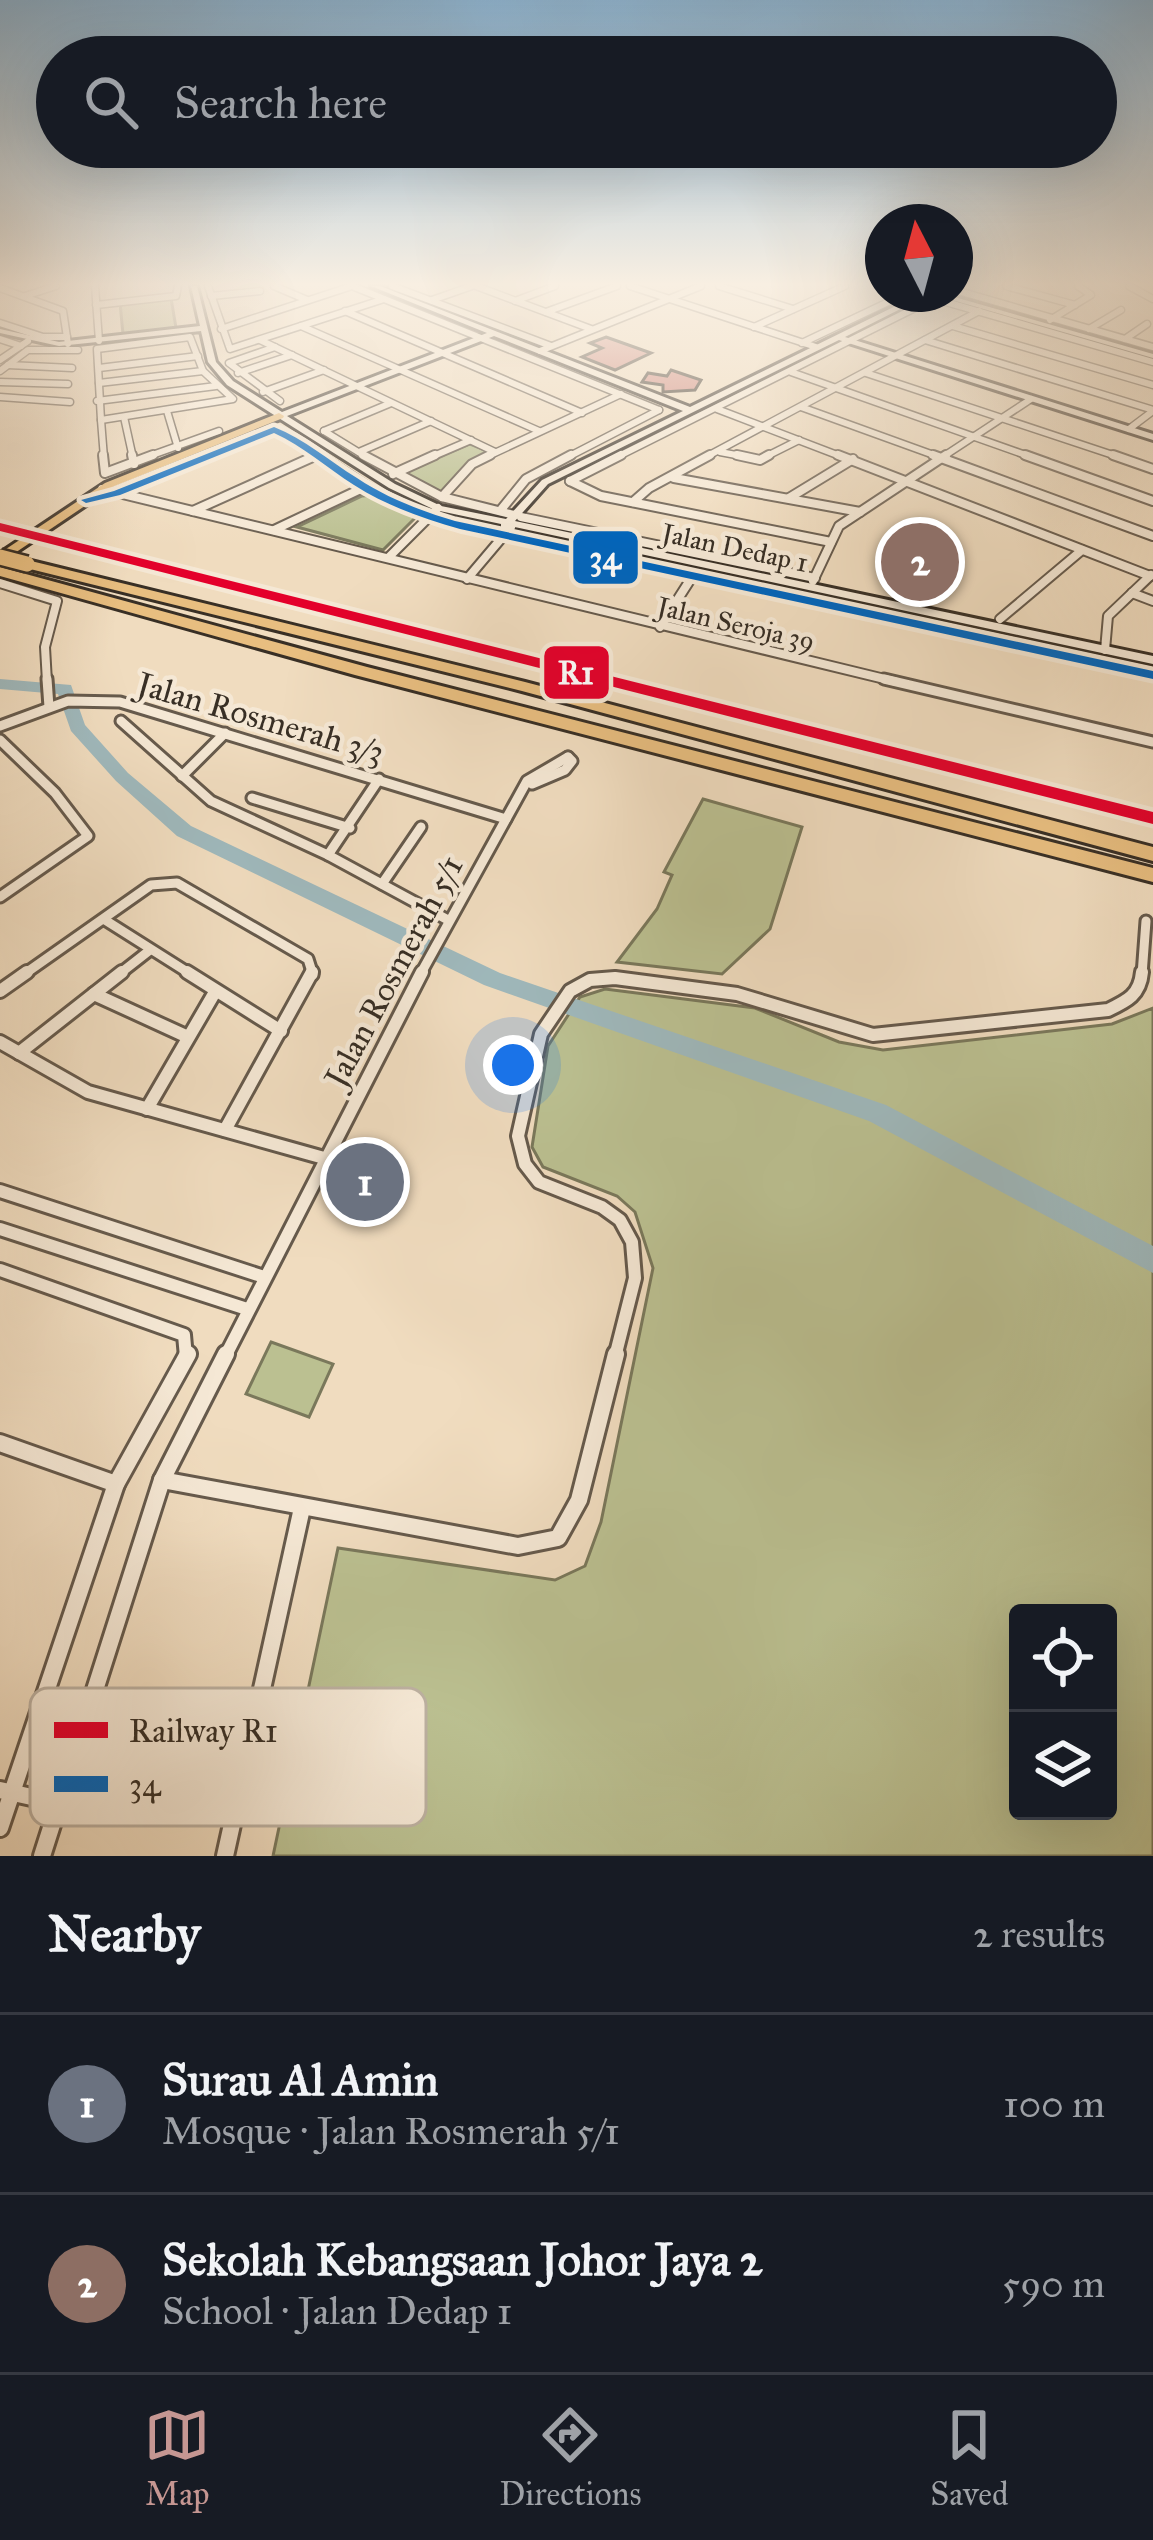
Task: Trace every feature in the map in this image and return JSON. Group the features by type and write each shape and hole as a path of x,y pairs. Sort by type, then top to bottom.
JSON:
{"highway":[{"path":"0,558 10,573 361,671 1153,875"},
{"path":"10,573 404,657 1153,854"},
{"path":"361,671 406,678 424,674 424,668 404,657"},
{"path":"517,712 491,695 501,688 525,687"}],"main road":[{"name":"Jalan Dedap 1","path":"219,373 392,486 511,525 812,583 1153,660"},
{"path":"0,558 102,489 221,434 392,373"},
{"path":"595,373 689,410"},
{"path":"511,525 545,482 764,373"},
{"path":"949,373 1153,437"},
{"path":"86,500 117,493"}],"street":[{"path":"99,373 105,472 221,434 206,406"},
{"path":"98,383 189,373"},
{"path":"99,420 234,398 204,373"},
{"path":"238,374 242,373"},
{"path":"263,392 317,373"},
{"path":"329,373 495,452"},
{"path":"409,373 539,431"},
{"path":"489,373 582,412"},
{"path":"500,511 526,479 659,410 568,373"},
{"path":"789,373 570,481 602,496 831,542"},
{"path":"792,373 1153,501"},
{"path":"633,502 866,373 1153,469"},
{"path":"1030,373 1153,411"},
{"path":"1111,373 1153,385"},
{"path":"238,374 280,401"},
{"path":"0,382 68,384"},
{"path":"98,401 216,386"},
{"path":"389,557 472,464 621,394"},
{"path":"0,397 70,402"},
{"path":"812,583 839,526 1031,399"},
{"path":"391,403 324,431 440,503 500,511 511,525"},
{"path":"802,407 1153,536"},
{"path":"716,410 1151,575 1108,616 1105,650"},
{"path":"167,411 178,448"},
{"path":"1129,429 1153,411"},
{"path":"124,416 134,464"},
{"path":"359,452 431,421"},
{"path":"117,493 274,430 364,488 428,517 511,525 692,577 1153,675"},
{"path":"394,474 470,440"},
{"path":"720,452 760,460 799,440"},
{"path":"190,513 318,455"},
{"path":"789,498 853,459"},
{"path":"671,477 860,512"},
{"path":"271,532 364,488"},
{"name":"Jalan Seroja 39","path":"102,489 1153,742"},
{"path":"467,579 511,525"},
{"path":"1000,619 1082,550"},
{"path":"10,573 57,601 45,647 49,701"},
{"path":"660,627 692,577"},
{"path":"1132,593 1153,601"},
{"name":"Jalan Rosmerah 3/3","path":"0,726 49,701 120,702 506,819"},
{"path":"121,721 211,801 328,855 448,920"},
{"path":"182,776 225,734"},
{"path":"0,740 56,794 88,836 0,897"},
{"name":"Jalan Rosmerah 5/1","path":"96,1688 163,1480 324,1158 448,920 527,781 560,759 572,759 565,770 524,789"},
{"path":"328,855 379,779"},
{"path":"252,798 350,828"},
{"path":"382,884 421,827"},
{"path":"0,991 151,885 172,881 303,956 314,968 225,1130"},
{"path":"105,920 281,1030"},
{"path":"163,1480 518,1546 558,1538 572,1520 635,1278 637,1254 631,1231 616,1214 536,1180 519,1152 518,1136 541,1034 570,991 602,978 736,994 873,1035 1059,1016 1108,1010 1132,999 1141,984 1146,921"},
{"path":"19,1053 150,950"},
{"path":"147,1109 215,992"},
{"path":"94,994 188,1037"},
{"path":"0,1042 88,1092 324,1158"},
{"path":"0,1191 265,1277"},
{"path":"0,1229 248,1309"},
{"path":"0,1270 184,1335 189,1352 116,1484 43,1688"},
{"path":"0,1443 116,1484"},
{"path":"262,1688 302,1508"},
{"path":"0,1828 6,1791 30,1724"},
{"name":"Jalan Rosmerah 5/1","path":"42,1856 52,1826"},
{"path":"225,1856 232,1826"}],"green space":[{"path":"470,444 490,452 470,461 441,492 402,474"},
{"path":"374,495 417,516 383,550 297,527 362,496"},
{"path":"703,799 802,827 770,929 722,974 617,962 657,909 672,875 664,872"},
{"path":"605,989 755,1008 839,1042 883,1050 1112,1024 1153,1008 1153,1856 273,1856 279,1826 426,1826 426,1688 308,1688 338,1548 555,1580 585,1566 601,1522 653,1268 635,1212 617,1196 543,1167 532,1147 548,1046 580,997"},
{"path":"271,1342 333,1364 309,1417 246,1394"}],"building":[{"path":"648,373 679,373 701,380 695,390 663,392 663,385 642,382"},
{"path":"359,1160 381,1166 377,1174 384,1176 376,1196 345,1187"}],"waterway":[{"path":"0,684 65,689 77,727 122,777 184,831 492,979 877,1113 1153,1260"}],"rail line":[{"name":"R1","path":"0,527 1153,818"}],"transit line":[{"name":"34","path":"86,500 117,493 274,430 376,494 464,527 1153,675"}],"place":[{"name":"Sekolah Kebangsaan Johor Jaya 2","path":"920,562"},
{"name":"Surau Al Amin","path":"365,1182"}]}
